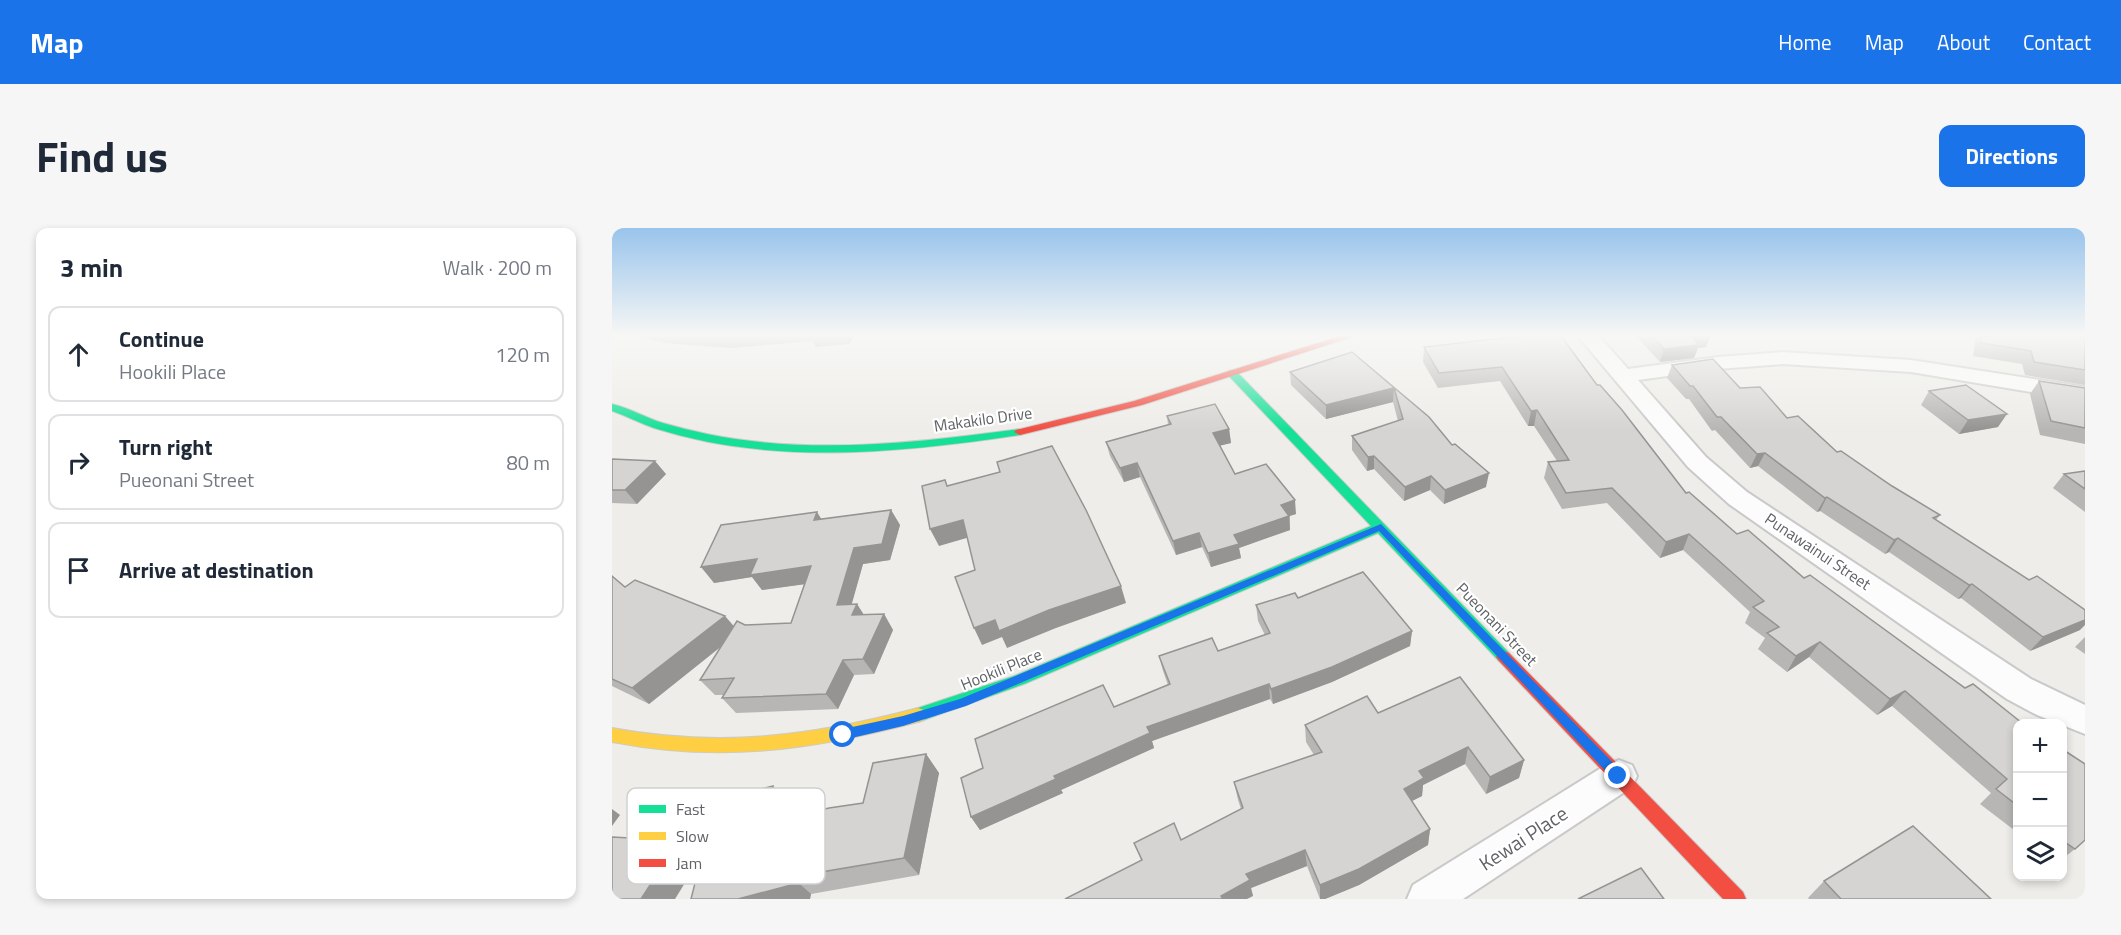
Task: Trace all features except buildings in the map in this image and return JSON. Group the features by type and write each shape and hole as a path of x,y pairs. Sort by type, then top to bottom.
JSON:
{"street":[{"name":"Makakilo Drive","path":"612,407 667,428 718,439 787,446 840,448 907,445 975,438 1106,413 1253,367"},
{"name":"Punawainui Street","path":"1615,367 1696,462 1738,498 2019,689 2057,709 2085,720"},
{"path":"1622,376 1687,367"},
{"path":"1919,367 2085,394"},
{"name":"Pueonani Street","path":"1232,374 1736,899"},
{"name":"Hookili Place","path":"612,735 666,744 722,746 792,742 843,735 903,721 962,703 1019,680 1381,527"},
{"name":"Kewai Place","path":"1427,899 1618,776"}],"traffic: fast":[{"path":"1232,373 1504,657"},
{"path":"612,407 658,425 708,438 760,445 867,448 920,445 1020,432"},
{"path":"918,715 1019,680 1381,527"}],"traffic: slow":[{"path":"612,735 688,746 727,747 805,740 918,715"}],"traffic: jam":[{"path":"1020,432 1138,403 1251,367"},
{"path":"1504,657 1736,899"}],"route":[{"path":"843,735 903,721 962,703 1381,527 1618,776"}]}
